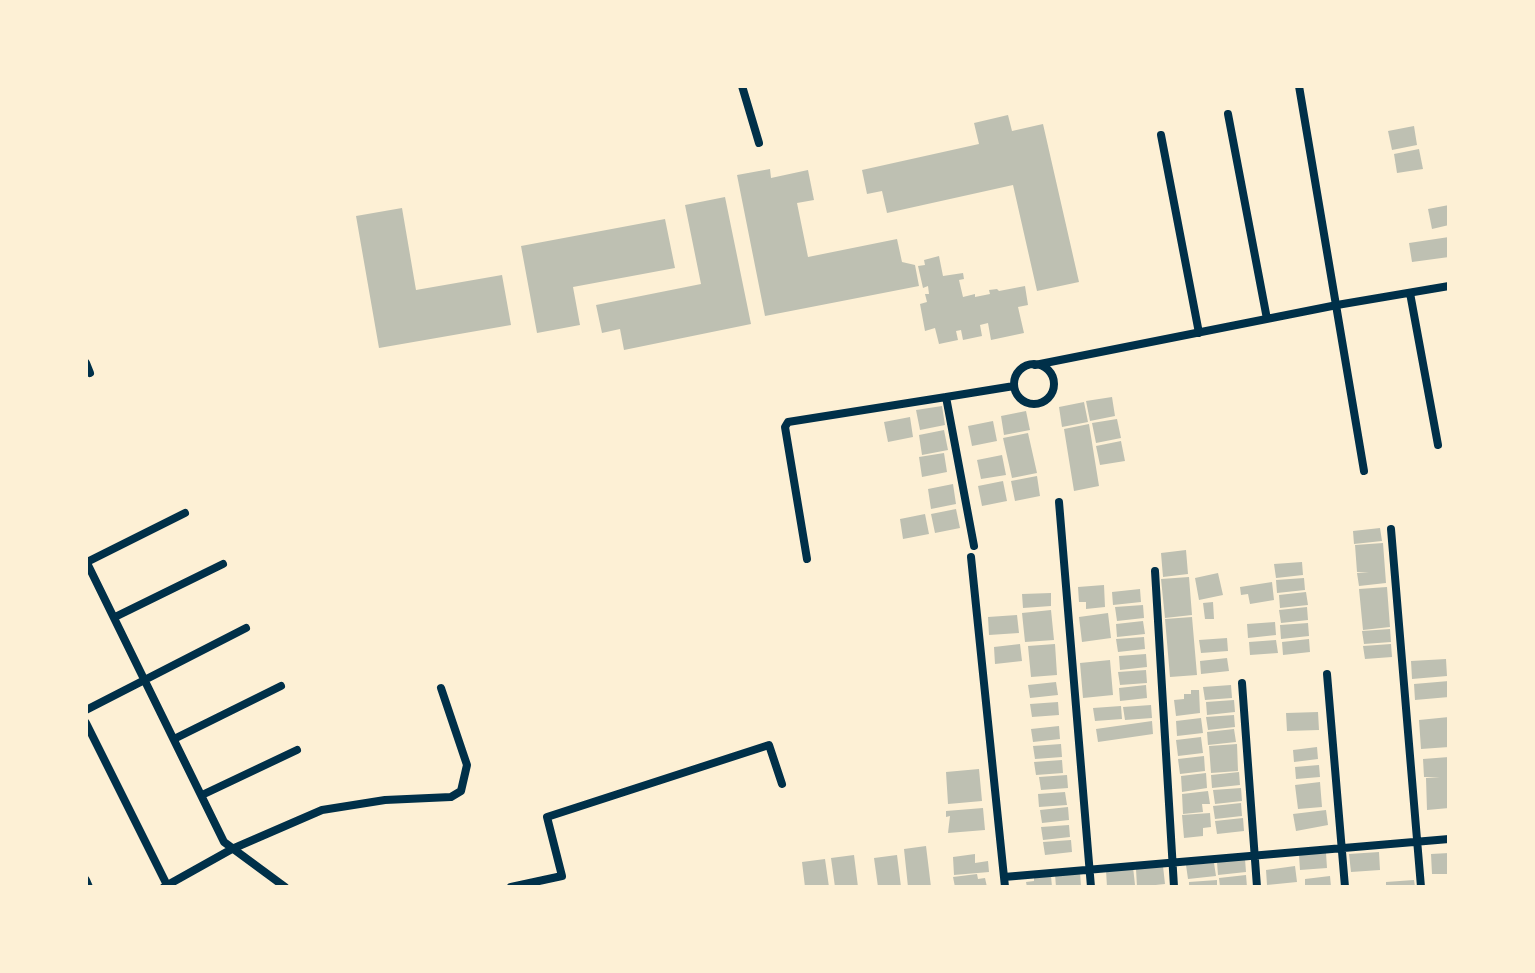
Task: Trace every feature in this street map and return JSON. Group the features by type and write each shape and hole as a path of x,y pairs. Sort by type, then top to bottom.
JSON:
{"street":[{"path":"742,86 759,143"},
{"path":"1299,86 1364,471"},
{"path":"1228,114 1267,319"},
{"path":"1161,135 1199,333"},
{"path":"1035,365 1047,369 1054,388 1047,399 1036,404 1023,402 1015,392 1014,379 1022,368 1035,365 1337,305 1449,286"},
{"path":"1410,293 1438,445"},
{"path":"86,363 90,373"},
{"path":"807,559 785,427 788,422 1014,386"},
{"path":"946,397 974,546"},
{"path":"1059,502 1091,887"},
{"path":"185,513 86,561 224,842 285,887"},
{"path":"1391,529 1421,887"},
{"path":"971,557 1004,882 1089,869 1449,839"},
{"path":"115,617 223,564"},
{"path":"1155,571 1174,887"},
{"path":"86,710 246,628"},
{"path":"1327,674 1345,887"},
{"path":"1242,683 1257,887"},
{"path":"174,739 281,686"},
{"path":"86,723 166,887 232,849 322,810 385,800 451,797 461,791 467,765 441,688"},
{"path":"511,887 562,876 547,817 769,745 782,784"},
{"path":"202,795 297,750"},
{"path":"86,880 89,887"}],"building":[{"path":"1008,115 1012,131 1043,124 1079,282 1037,291 1013,185 887,213 882,191 867,194 862,170 979,144 974,123"},
{"path":"1414,126 1417,145 1392,150 1388,131"},
{"path":"1419,149 1423,169 1397,173 1394,154"},
{"path":"770,169 771,178 808,170 814,200 797,203 808,257 897,239 902,262 915,265 919,286 765,316 737,175"},
{"path":"725,197 751,324 624,350 620,329 602,333 596,305 701,284 685,205"},
{"path":"1449,205 1449,225 1432,229 1428,209"},
{"path":"402,208 416,290 502,275 511,325 379,348 356,216"},
{"path":"665,219 675,268 573,287 580,325 537,333 521,246"},
{"path":"1449,237 1449,257 1412,262 1409,243"},
{"path":"939,256 943,276 963,273 964,279 959,280 963,297 1025,286 1028,305 1018,307 1024,333 991,340 988,323 980,325 982,336 963,340 961,330 956,331 958,340 939,344 935,328 925,331 920,304 927,302 925,294 929,294 928,286 923,288 918,266 925,265 924,260"},
{"path":"1112,397 1115,416 1090,421 1086,401"},
{"path":"1084,402 1088,422 1062,427 1059,407"},
{"path":"942,406 945,425 920,430 916,410"},
{"path":"1026,411 1030,430 1004,435 1001,416"},
{"path":"910,417 913,437 888,442 884,422"},
{"path":"1117,419 1121,438 1096,443 1092,423"},
{"path":"993,421 997,441 972,446 968,426"},
{"path":"1089,424 1099,486 1074,491 1064,429"},
{"path":"944,430 948,450 922,455 919,435"},
{"path":"1028,433 1037,473 1012,478 1003,438"},
{"path":"1121,441 1125,461 1100,465 1096,446"},
{"path":"944,453 947,472 922,477 919,457"},
{"path":"1002,455 1006,475 981,479 977,460"},
{"path":"1037,476 1040,496 1015,501 1011,481"},
{"path":"1003,481 1007,501 982,506 978,486"},
{"path":"953,484 956,504 931,509 928,489"},
{"path":"956,509 960,528 935,533 931,514"},
{"path":"925,514 929,534 903,539 900,519"},
{"path":"1380,528 1382,541 1354,544 1353,531"},
{"path":"1383,543 1386,583 1359,586 1357,573 1369,572 1357,572 1355,545"},
{"path":"1186,550 1188,574 1163,577 1161,553"},
{"path":"1302,562 1303,575 1276,578 1274,564"},
{"path":"1218,573 1223,595 1199,600 1195,578"},
{"path":"1189,577 1192,615 1165,618 1161,579"},
{"path":"1304,578 1305,590 1277,593 1276,580"},
{"path":"1272,582 1274,600 1250,604 1248,594 1241,595 1240,587"},
{"path":"1104,585 1105,607 1086,609 1086,602 1079,602 1078,587"},
{"path":"1387,587 1390,627 1363,630 1359,589"},
{"path":"1140,589 1141,602 1113,605 1112,592"},
{"path":"1306,592 1308,605 1280,608 1279,595"},
{"path":"1051,593 1051,606 1023,608 1022,594"},
{"path":"1213,602 1214,619 1205,619 1203,603"},
{"path":"1143,605 1144,618 1117,621 1115,607"},
{"path":"1307,607 1308,620 1281,623 1279,610"},
{"path":"1051,610 1054,640 1025,642 1022,613"},
{"path":"1108,613 1111,638 1082,642 1079,617"},
{"path":"1017,615 1019,633 989,635 988,617"},
{"path":"1192,617 1197,675 1170,677 1165,619"},
{"path":"1143,621 1145,634 1117,637 1116,624"},
{"path":"1275,622 1276,635 1248,638 1247,624"},
{"path":"1308,623 1309,636 1281,639 1280,625"},
{"path":"1390,629 1391,642 1364,644 1362,631"},
{"path":"1144,637 1145,649 1118,652 1116,639"},
{"path":"1227,638 1228,651 1201,653 1199,640"},
{"path":"1309,639 1310,652 1283,655 1282,642"},
{"path":"1276,640 1278,653 1250,655 1249,642"},
{"path":"1020,644 1022,661 995,664 994,647"},
{"path":"1055,644 1057,675 1031,677 1028,646"},
{"path":"1391,644 1392,657 1365,659 1363,646"},
{"path":"1146,654 1147,667 1120,670 1119,656"},
{"path":"1227,658 1229,671 1201,674 1200,661"},
{"path":"1446,659 1447,676 1412,679 1411,661"},
{"path":"1110,660 1113,695 1083,698 1080,663"},
{"path":"1146,670 1147,683 1120,685 1118,672"},
{"path":"1449,681 1449,697 1415,700 1414,684"},
{"path":"1056,682 1058,695 1030,698 1028,685"},
{"path":"1146,685 1147,698 1120,701 1119,688"},
{"path":"1231,685 1232,698 1205,700 1203,687"},
{"path":"1191,690 1199,690 1200,713 1176,716 1174,700 1184,699 1184,694 1191,694"},
{"path":"1234,700 1235,712 1207,715 1206,702"},
{"path":"1058,702 1059,715 1032,717 1030,704"},
{"path":"1151,705 1152,718 1125,720 1123,707"},
{"path":"1121,706 1122,719 1095,721 1093,708"},
{"path":"1318,712 1319,730 1287,731 1286,713"},
{"path":"1234,715 1235,727 1208,730 1206,717"},
{"path":"1449,717 1449,747 1421,749 1419,720"},
{"path":"1201,718 1203,733 1177,736 1176,721"},
{"path":"1152,721 1153,734 1098,742 1096,729"},
{"path":"1059,726 1060,739 1033,742 1031,729"},
{"path":"1234,729 1236,742 1208,745 1207,732"},
{"path":"1201,737 1203,753 1178,756 1176,740"},
{"path":"1061,744 1062,757 1035,759 1033,746"},
{"path":"1237,744 1238,771 1211,773 1209,746"},
{"path":"1317,747 1318,759 1294,762 1293,750"},
{"path":"1204,756 1205,771 1180,774 1178,759"},
{"path":"1449,757 1449,808 1427,810 1426,778 1440,777 1424,777 1423,759"},
{"path":"1062,760 1063,773 1036,775 1034,762"},
{"path":"1319,765 1320,777 1296,779 1295,767"},
{"path":"979,769 982,801 948,804 946,772"},
{"path":"1239,772 1240,785 1212,788 1211,775"},
{"path":"1206,773 1207,788 1182,792 1181,776"},
{"path":"1067,775 1068,788 1041,790 1039,777"},
{"path":"1320,782 1322,807 1298,809 1295,785"},
{"path":"1241,788 1242,801 1215,804 1213,790"},
{"path":"1208,791 1210,804 1202,804 1203,812 1183,814 1182,794"},
{"path":"1065,792 1067,805 1039,807 1038,794"},
{"path":"1241,803 1242,816 1215,819 1213,806"},
{"path":"1068,807 1069,820 1042,823 1040,810"},
{"path":"983,808 985,830 948,833 950,816 946,817 946,811"},
{"path":"1326,810 1328,825 1296,831 1293,814"},
{"path":"1210,813 1211,827 1203,828 1203,836 1184,838 1182,815"},
{"path":"1243,818 1244,831 1217,834 1215,821"},
{"path":"1069,825 1070,837 1043,840 1041,827"},
{"path":"1071,840 1072,852 1045,855 1043,842"},
{"path":"926,846 931,887 908,887 904,849"},
{"path":"1379,852 1380,870 1351,872 1349,854"},
{"path":"1326,853 1327,868 1300,870 1299,855"},
{"path":"1449,853 1449,874 1432,874 1431,854"},
{"path":"975,854 975,863 988,861 989,872 954,875 953,857"},
{"path":"854,855 858,887 835,887 831,858"},
{"path":"897,855 901,887 878,887 874,858"},
{"path":"825,859 829,887 805,887 802,862"},
{"path":"1245,859 1246,872 1218,875 1217,862"},
{"path":"1214,863 1216,876 1188,879 1186,865"},
{"path":"1163,866 1165,884 1137,887 1136,869"},
{"path":"1295,866 1297,882 1267,885 1266,870"},
{"path":"1133,867 1135,885 1107,887 1106,870"},
{"path":"1080,872 1081,887 1056,887 1055,874"},
{"path":"977,874 978,879 985,878 987,887 955,887 953,877"},
{"path":"1246,875 1247,887 1220,887 1219,878"},
{"path":"1051,876 1052,887 1027,887 1026,882 1034,881 1034,878"},
{"path":"1330,876 1331,887 1305,887 1305,879"},
{"path":"1217,880 1217,887 1189,887 1189,882"},
{"path":"1414,880 1415,887 1386,887 1386,882"}]}
